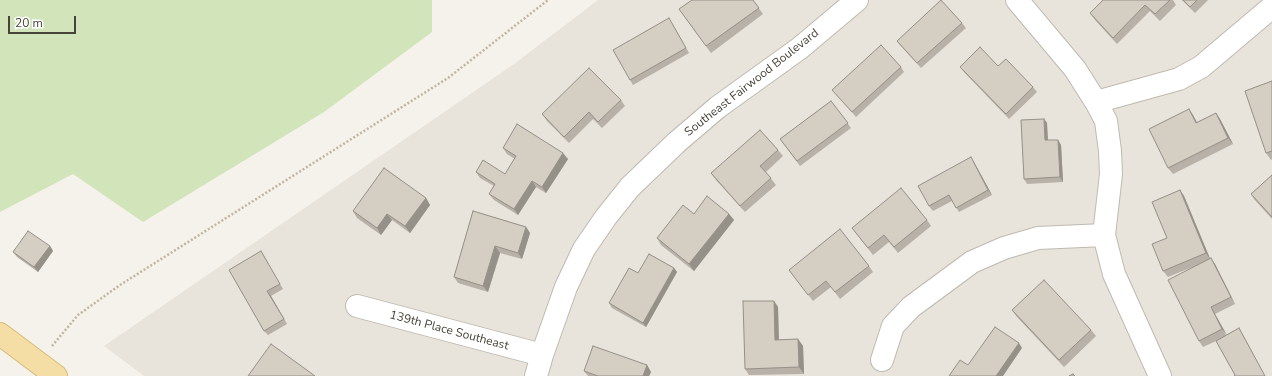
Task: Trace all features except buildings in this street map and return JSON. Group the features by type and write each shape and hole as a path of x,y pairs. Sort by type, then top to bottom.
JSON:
{"main road":[{"path":"0,334 56,376"}],"street":[{"name":"Southeast Fairwood Boulevard","path":"536,376 566,286 584,250 606,217 630,187 677,142 718,107 800,48 857,0"},
{"path":"1018,0 1075,69 1106,121 1111,174 1104,235 1114,274 1160,376"},
{"path":"1096,102 1179,79 1201,67 1272,7"},
{"path":"882,360 893,326 911,307 972,262 1004,248 1038,238 1104,235"},
{"name":"139th Place Southeast","path":"357,306 542,355"}],"path":[{"path":"38,362 78,314 120,285 448,78 548,0"}],"shaded area":[{"path":"598,0 1272,0 1272,376 144,376 104,346 514,64"}],"green space":[{"path":"0,0 432,0 432,32 324,112 143,222 73,174 0,212"}]}
